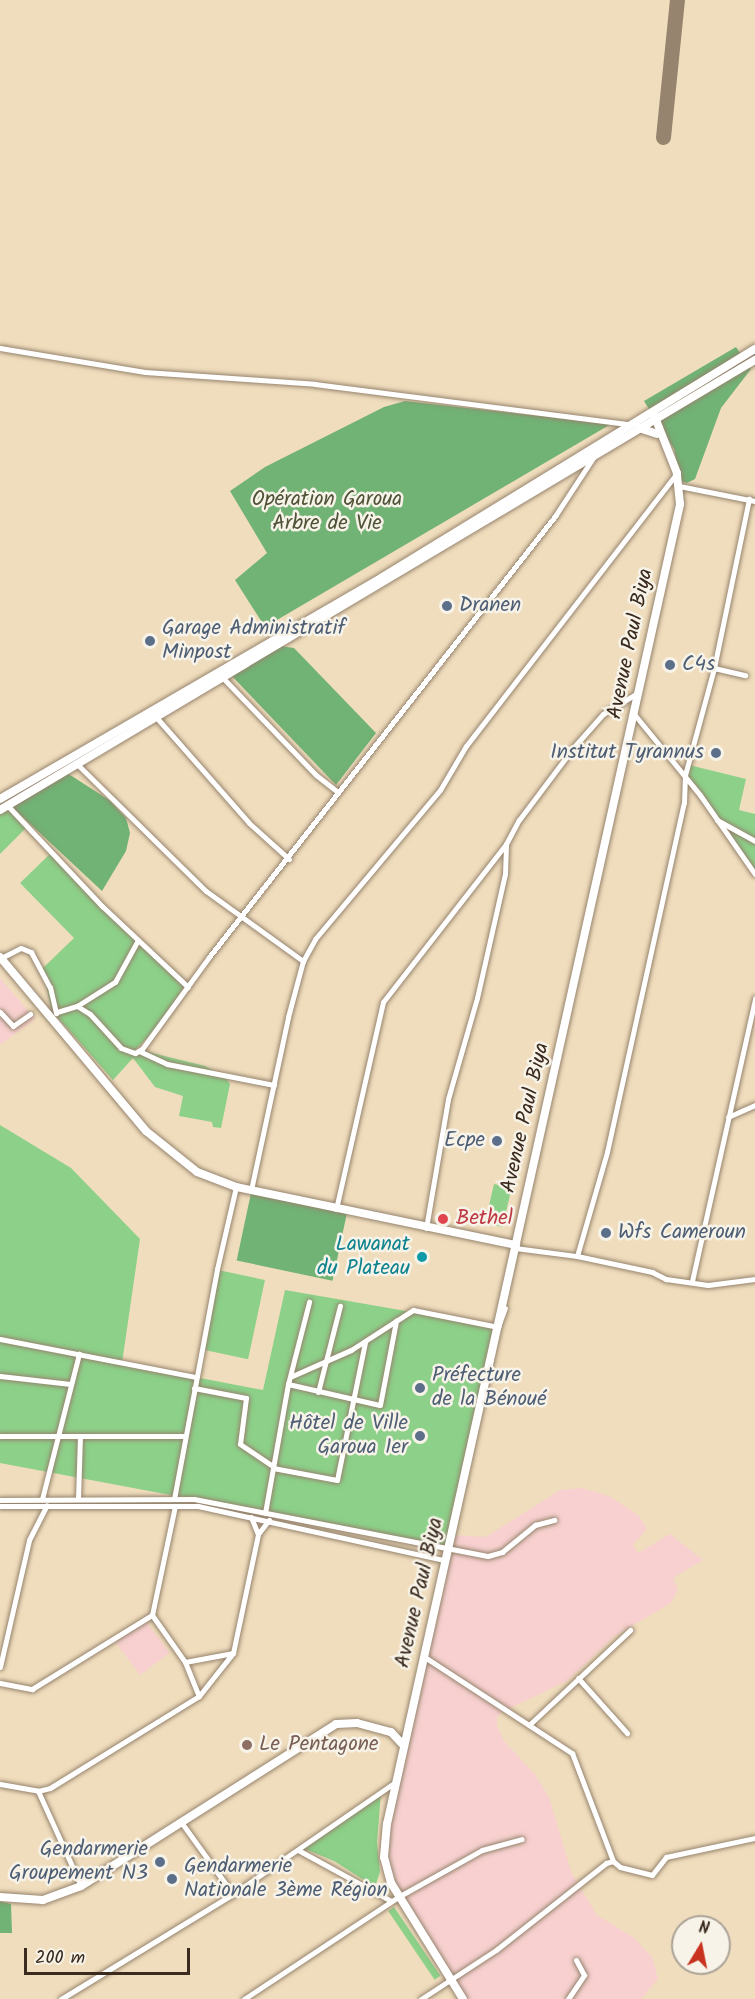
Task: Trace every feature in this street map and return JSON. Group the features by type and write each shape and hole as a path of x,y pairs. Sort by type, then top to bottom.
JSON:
{"main road":[{"path":"2,805 430,557 639,428 650,417 755,348"},
{"path":"2,805 381,578 628,424 650,417 755,360"},
{"name":"Avenue Paul Biya","path":"463,1999 395,1899 384,1857 394,1784 449,1547 680,504 677,473 650,417"},
{"path":"639,428 660,438"},
{"path":"1,957 55,1016 153,1138 197,1172 251,1190 516,1245"},
{"path":"0,1897 43,1900 81,1886 329,1727 357,1723 391,1732 404,1746"},
{"path":"391,1732 408,1725"}],"street":[{"path":"0,348 146,372 315,384 628,424"},
{"path":"139,1051 289,859 338,792 555,516 595,455"},
{"path":"251,1190 303,961 321,931 440,790 466,746 677,473"},
{"path":"577,1256 609,1141 684,803 685,775 714,668 752,500 680,486"},
{"path":"714,668 745,675"},
{"path":"223,678 316,776 338,792"},
{"path":"336,1209 383,1002 506,844 541,790 597,720 639,692"},
{"path":"634,714 685,775 755,874"},
{"path":"156,717 249,823 289,859"},
{"path":"76,763 206,891 303,961"},
{"path":"2,805 188,987"},
{"path":"716,819 755,841"},
{"path":"426,1228 448,1098 477,998 505,874 506,844"},
{"path":"1,957 21,948 31,952 50,987 55,1016 77,1006 115,982 138,940"},
{"path":"692,1281 755,998"},
{"path":"77,1006 90,1014 121,1048 139,1051 167,1064 274,1085"},
{"path":"0,1012 13,1026 30,1014"},
{"path":"728,1117 755,1106"},
{"path":"199,1696 185,1662 152,1615 196,1377 236,1186"},
{"path":"516,1245 652,1272 666,1279 708,1285 755,1279"},
{"path":"265,1513 288,1384 309,1302"},
{"path":"318,1392 340,1306"},
{"path":"290,1377 325,1364 365,1342 413,1310 498,1327"},
{"path":"288,1384 380,1405 396,1321"},
{"path":"0,1339 196,1377"},
{"path":"194,1388 246,1398 240,1443 273,1467 337,1480 365,1342"},
{"path":"42,1499 79,1354"},
{"path":"0,1376 71,1384"},
{"path":"0,1436 185,1436"},
{"path":"78,1499 81,1437"},
{"path":"0,1500 78,1499 174,1502 265,1513 495,1555 535,1525 554,1520"},
{"path":"0,1506 174,1502 251,1516 444,1560"},
{"path":"0,1667 28,1540 47,1505"},
{"path":"251,1516 258,1534"},
{"path":"0,1784 38,1791 50,1788 118,1749 199,1696 233,1653 258,1534 269,1520"},
{"path":"0,1683 32,1689 152,1615"},
{"path":"529,1725 630,1630"},
{"path":"185,1662 233,1653"},
{"path":"423,1656 572,1753 613,1861 620,1867 652,1875 666,1857 755,1838"},
{"path":"578,1678 627,1733"},
{"path":"61,1999 233,1894 394,1784"},
{"path":"38,1791 81,1886"},
{"path":"181,1822 233,1894"},
{"path":"244,1999 395,1899 482,1850 522,1839"},
{"path":"298,1850 395,1899"},
{"path":"421,1999 512,1938 570,1888 613,1861"},
{"path":"568,1999 584,1975 576,1960"}],"shaded area":[{"path":"0,978 35,1019 0,1045"},
{"path":"581,1488 609,1496 638,1515 647,1529 633,1545 638,1553 670,1534 703,1560 673,1578 678,1589 671,1603 615,1636 567,1681 504,1711 497,1717 497,1726 504,1741 534,1773 549,1797 572,1874 597,1915 634,1938 652,1957 658,1979 641,1999 463,1999 391,1883 385,1840 452,1535 486,1537 560,1490"},
{"path":"145,1620 170,1653 140,1675 115,1642"}],"green space":[{"path":"736,347 751,369 721,408 695,479 687,483 681,481 674,449 644,401"},
{"name":"Opération Garoua Arbre de Vie","path":"405,401 611,424 265,627 235,580 267,553 230,491 265,467 384,407"},
{"path":"280,646 294,648 376,733 336,785 229,673"},
{"path":"689,765 746,779 739,810 755,814 755,874 685,775"},
{"path":"64,771 109,800 126,818 130,833 126,851 102,891 12,807"},
{"path":"8,808 26,828 0,854 0,814"},
{"path":"52,852 185,985 157,1028 136,1049 205,1066 225,1077 230,1084 221,1128 213,1127 212,1122 179,1116 183,1096 155,1087 133,1058 113,1080 52,1011 42,969 74,938 20,883"},
{"path":"0,1125 71,1168 140,1239 122,1363 263,1390 285,1290 498,1327 449,1547 0,1463"},
{"path":"494,1184 512,1188 503,1227 485,1223"},
{"path":"251,1193 347,1213 333,1281 237,1260"},
{"path":"218,1270 265,1280 248,1359 201,1349"},
{"path":"381,1793 377,1842 380,1872 375,1887 334,1861 300,1847"},
{"path":"0,1901 11,1904 12,1933 0,1933"},
{"path":"394,1907 440,1976 435,1980 388,1911"}],"taxiway":[{"path":"663,137 677,0"}],"place":[{"name":"Dranen","path":"447,606"},
{"name":"Garage Administratif Minpost","path":"150,641"},
{"name":"C4s","path":"670,665"},
{"name":"Institut Tyrannus","path":"716,753"},
{"name":"Ecpe","path":"497,1141"},
{"name":"Bethel","path":"443,1219"},
{"name":"Wfs Cameroun","path":"606,1233"},
{"name":"Lawanat du Plateau","path":"422,1257"},
{"name":"Préfecture de la Bénoué","path":"420,1388"},
{"name":"Hôtel de Ville Garoua 1er","path":"420,1436"},
{"name":"Le Pentagone","path":"247,1745"},
{"name":"Gendarmerie Groupement N3","path":"160,1862"},
{"name":"Gendarmerie Nationale 3ème Région","path":"172,1879"}]}
